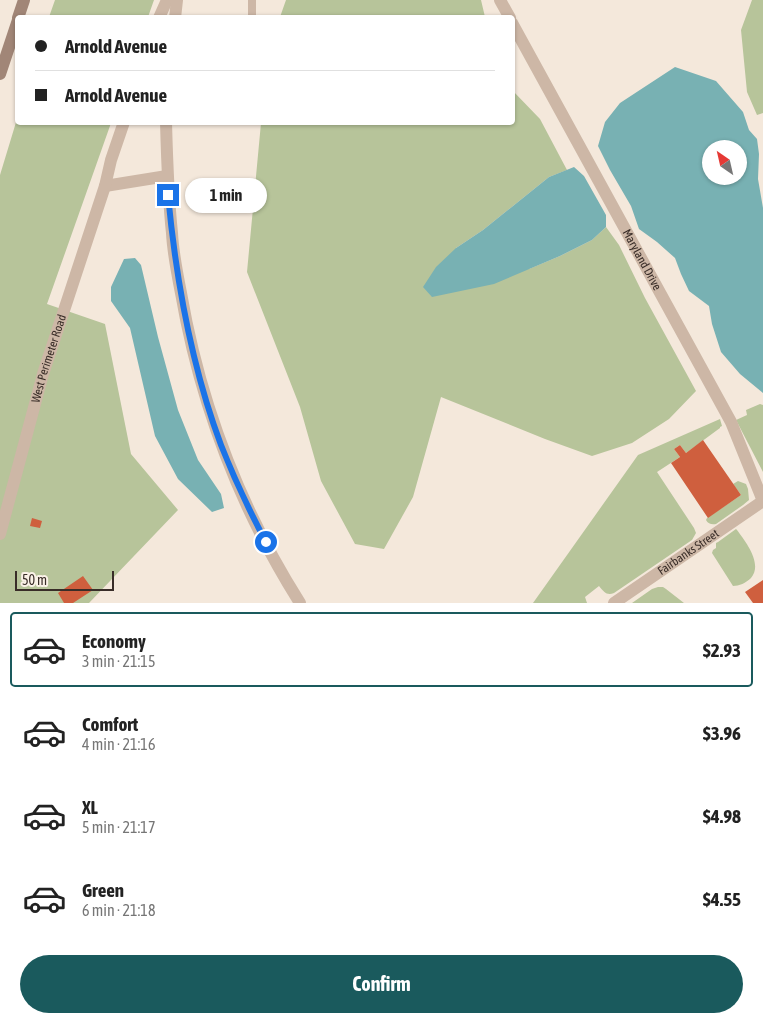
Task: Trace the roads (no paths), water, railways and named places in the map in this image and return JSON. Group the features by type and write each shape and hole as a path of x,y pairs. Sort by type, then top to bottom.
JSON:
{"main road":[{"path":"19,15 24,0"},
{"path":"0,74 15,28"}],"street":[{"path":"160,15 167,0"},
{"path":"175,15 177,0"},
{"path":"500,0 508,15"},
{"name":"Maryland Drive","path":"515,28 731,422 763,501"},
{"name":"West Perimeter Road","path":"0,534 44,374 123,125"},
{"path":"166,125 167,176 172,234 186,324 199,373 221,444 238,485 272,554 300,603"},
{"path":"105,186 167,176"},
{"name":"Fairbanks Street","path":"614,603 763,501"}],"lane":[{"path":"252,0 252,15"}],"water":[{"path":"675,67 716,81 743,112 749,130 757,139 759,154 758,179 763,208 763,393 740,374 721,352 712,324 709,306 689,291 675,258 639,229 631,206 598,146 605,122 620,103"},
{"path":"574,167 584,176 606,215 606,227 592,240 494,284 432,297 423,287 436,267 456,248 483,230 549,177"},
{"path":"135,258 141,265 178,410 198,460 221,494 224,508 212,512 178,479 155,436 130,328 111,301 111,287 124,259"}]}
